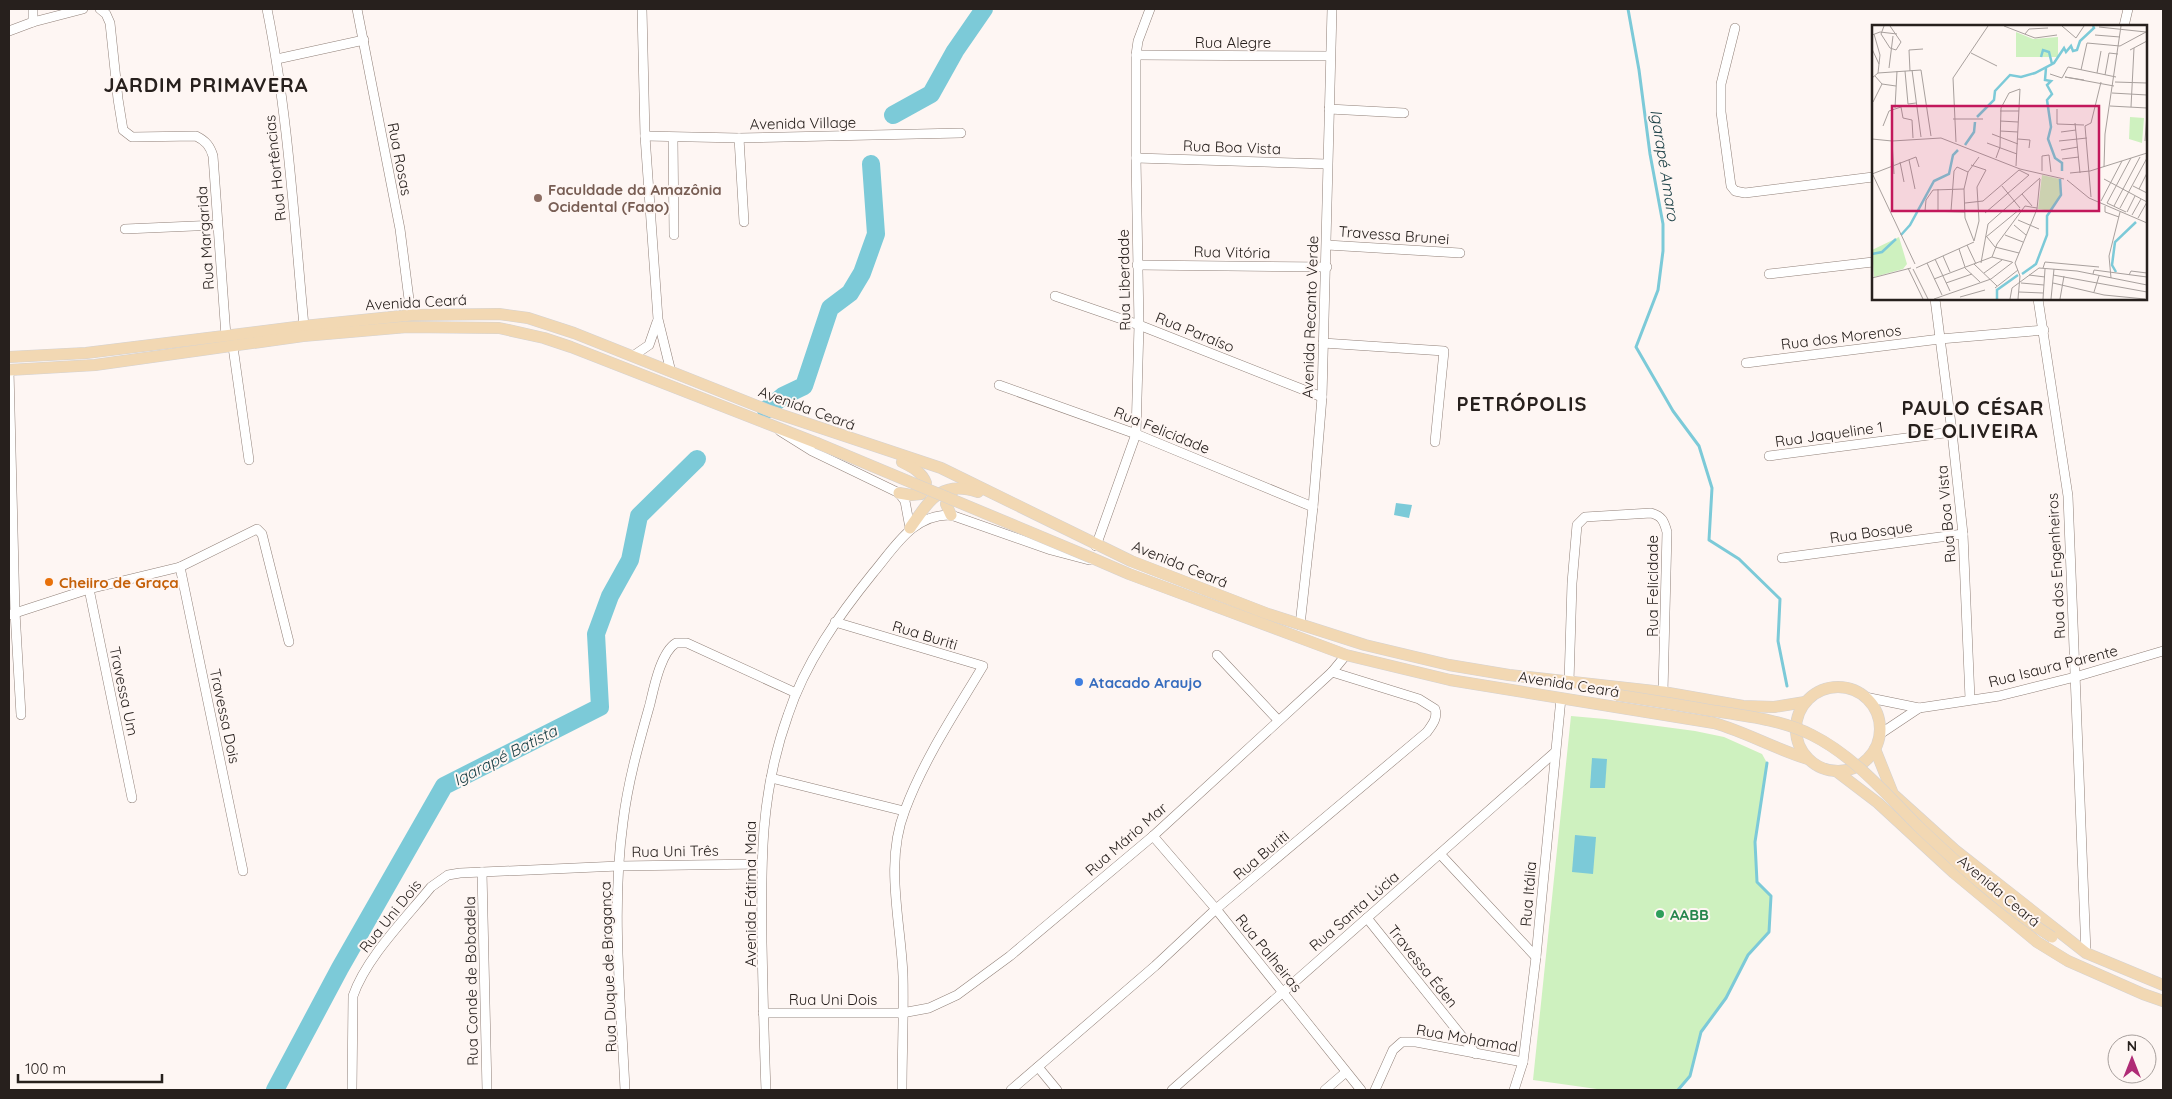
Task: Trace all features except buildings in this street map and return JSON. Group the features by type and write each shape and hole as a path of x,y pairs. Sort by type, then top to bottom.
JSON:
{"main road":[{"name":"Avenida Ceará","path":"9,357 86,353 304,326 411,315 499,314 528,318 574,332 770,412 941,468 1096,546 1258,611 1365,645 1509,675 1574,683"},
{"name":"Avenida Ceará","path":"9,370 94,365 345,331 436,327 499,328 562,344 817,443 1095,560 1346,655 1450,680 1714,723 1734,728 1791,754 1808,759"},
{"path":"858,442 914,468 924,477 926,483 921,494 899,493"},
{"path":"951,515 946,504 954,488"},
{"path":"910,528 925,508 946,489 964,488 1010,503"},
{"path":"1574,683 1663,692 1758,707 1774,707 1805,702"},
{"path":"1574,683 1616,695 1760,718 1788,725 1824,742 1854,764 1919,827 2022,916 2052,937 2083,951"},
{"path":"1832,687 1847,688 1865,697 1877,712 1880,734 1875,749 1865,761 1859,766 1836,771 1821,768 1808,759 1799,746 1795,731 1797,716 1805,702 1817,692 1832,687"},
{"name":"Avenida Ceará","path":"1875,749 1893,794 1955,850 2083,951 2163,985"},
{"name":"Avenida Ceará","path":"1836,771 1878,803 1954,873 2037,942 2068,962 2163,1001"}],"street":[{"path":"33,9 33,22"},
{"path":"9,31 33,22 83,9"},
{"name":"Rua Margarida","path":"100,9 106,14 110,23 123,130 132,137 196,136 205,140 210,147 213,156 226,336"},
{"name":"Rua Hortências","path":"266,9 277,59 287,140 304,326"},
{"name":"Rua Rosas","path":"357,9 400,229 411,315"},
{"path":"642,9 646,136 658,319 670,372"},
{"name":"Rua Liberdade","path":"1096,546 1136,434 1139,325 1136,55 1138,41 1150,9"},
{"name":"Avenida Recanto Verde","path":"1300,625 1313,506 1322,397 1327,267 1327,164 1332,9"},
{"path":"2124,25 2128,9"},
{"path":"1735,28 1721,84 1721,112 1730,186 1735,191 1745,193 1872,177"},
{"path":"277,59 364,40"},
{"name":"Rua Alegre","path":"1136,55 1330,56"},
{"path":"1329,109 1404,113"},
{"name":"Avenida Village","path":"646,136 739,138 961,133"},
{"path":"673,138 674,235"},
{"path":"739,138 744,222"},
{"name":"Rua Boa Vista","path":"1136,158 1327,164"},
{"path":"125,229 217,226"},
{"name":"Travessa Brunei","path":"1327,245 1460,253"},
{"path":"1770,274 1872,262"},
{"name":"Rua Vitória","path":"1138,265 1327,267"},
{"name":"Rua Paraíso","path":"1055,296 1139,325 1322,397"},
{"name":"Rua Boa Vista","path":"1935,300 1963,534 1970,699"},
{"name":"Rua dos Engenheiros","path":"2038,300 2068,496 2083,951"},
{"path":"634,356 649,345 658,319"},
{"name":"Rua dos Morenos","path":"1746,363 1940,339 2044,330"},
{"path":"1323,343 1444,351 1434,442"},
{"path":"233,347 249,460"},
{"path":"9,370 12,613 20,715"},
{"name":"Rua Felicidade","path":"999,385 1136,434 1313,506"},
{"name":"Avenida Ceará","path":"774,426 787,437 812,451 899,493"},
{"name":"Rua Jaqueline 1","path":"1769,456 1952,432"},
{"path":"899,493 905,501 910,528 939,514 951,515"},
{"name":"Rua Felicidade","path":"1574,683 1572,583 1577,526 1585,517 1651,513 1660,515 1664,521 1666,532 1663,692"},
{"name":"Avenida Ceará","path":"951,515 1051,550 1078,558 1095,560"},
{"name":"Avenida Fátima Maia","path":"766,1090 761,864 764,814 787,715 796,693 835,622 910,528"},
{"path":"12,613 89,589 180,567 254,530 259,530 262,534 289,642"},
{"name":"Rua Bosque","path":"1782,558 1963,534"},
{"name":"Travessa Dois","path":"180,567 243,871"},
{"name":"Travessa Um","path":"89,589 132,798"},
{"name":"Rua Buriti","path":"835,622 983,666 936,745 904,811 897,844 894,871 902,976 902,1090"},
{"name":"Rua Duque de Bragança","path":"625,1090 618,909 623,823 632,770 658,675 670,649 676,642 693,645 796,693"},
{"name":"Rua Isaura Parente","path":"1865,697 1919,708 1999,696 2075,677 2163,651"},
{"path":"1217,655 1278,720"},
{"name":"Rua Mário Mar","path":"902,1013 929,1008 957,995 1010,956 1153,836 1332,672 1346,655"},
{"name":"Rua Buriti","path":"1011,1090 1155,966 1216,909 1427,732 1435,720 1437,714 1435,709 1419,699 1332,672"},
{"name":"Rua Itália","path":"1514,1090 1522,1062 1536,956 1554,753 1561,698"},
{"name":"Rua Isaura Parente","path":"1880,734 1919,708"},
{"name":"Rua Santa Lúcia","path":"1172,1090 1441,855 1554,753"},
{"path":"771,778 904,811"},
{"name":"Rua Palheiras","path":"1153,836 1216,909 1361,1090"},
{"path":"1441,855 1536,956"},
{"name":"Rua Uni Três","path":"620,866 761,864"},
{"name":"Rua Uni Dois","path":"352,1090 353,996 367,967 431,887 448,875 620,866"},
{"name":"Rua Conde de Bobadela","path":"482,872 487,1090"},
{"name":"Travessa Éden","path":"1367,918 1476,1054"},
{"name":"Rua Uni Dois","path":"763,1014 902,1013"},
{"name":"Rua Mohamad","path":"1375,1090 1393,1050 1402,1042 1416,1042 1522,1062"},
{"path":"1038,1067 1058,1090"},
{"path":"1325,1090 1346,1072"}],"green space":[{"name":"AABB","path":"1571,716 1695,731 1724,737 1762,754 1767,763 1755,842 1757,882 1771,896 1769,932 1748,955 1726,998 1701,1032 1690,1076 1678,1090 1604,1090 1533,1080"}],"water":[{"path":"1396,503 1412,505 1409,518 1394,515"},
{"path":"1592,758 1607,759 1605,788 1590,788"},
{"path":"1575,835 1596,837 1593,874 1572,872"}],"waterway":[{"name":"Igarapé Batista","path":"893,115 931,94 955,51 984,9"},
{"name":"Igarapé Amaro","path":"1628,9 1639,70 1650,154 1663,224 1663,251 1658,290 1636,347 1673,411 1699,446 1712,488 1709,540 1739,559 1780,599 1778,641 1787,686"},
{"name":"Igarapé Batista","path":"766,410 783,396 804,386 830,308 850,293 862,273 876,234 871,164"},
{"name":"Igarapé Batista","path":"275,1090 340,968 444,786 600,707 596,634 610,596 630,560 639,516 697,459"},
{"name":"Igarapé Amaro","path":"1678,1090 1690,1076 1701,1032 1726,998 1748,955 1769,932 1771,896 1757,882 1755,842 1767,763"}],"place":[{"name":"Faculdade da Amazônia Ocidental (Faao)","path":"538,198"},
{"name":"Cheiiro de Graça","path":"49,582"},
{"name":"Atacado Araujo","path":"1079,682"},
{"name":"AABB","path":"1660,914"}],"district":[{"name":"JARDIM PRIMAVERA","path":"206,84"},
{"name":"PETRÓPOLIS","path":"1522,403"},
{"name":"PAULO CÉSAR DE OLIVEIRA","path":"1973,418"}]}
